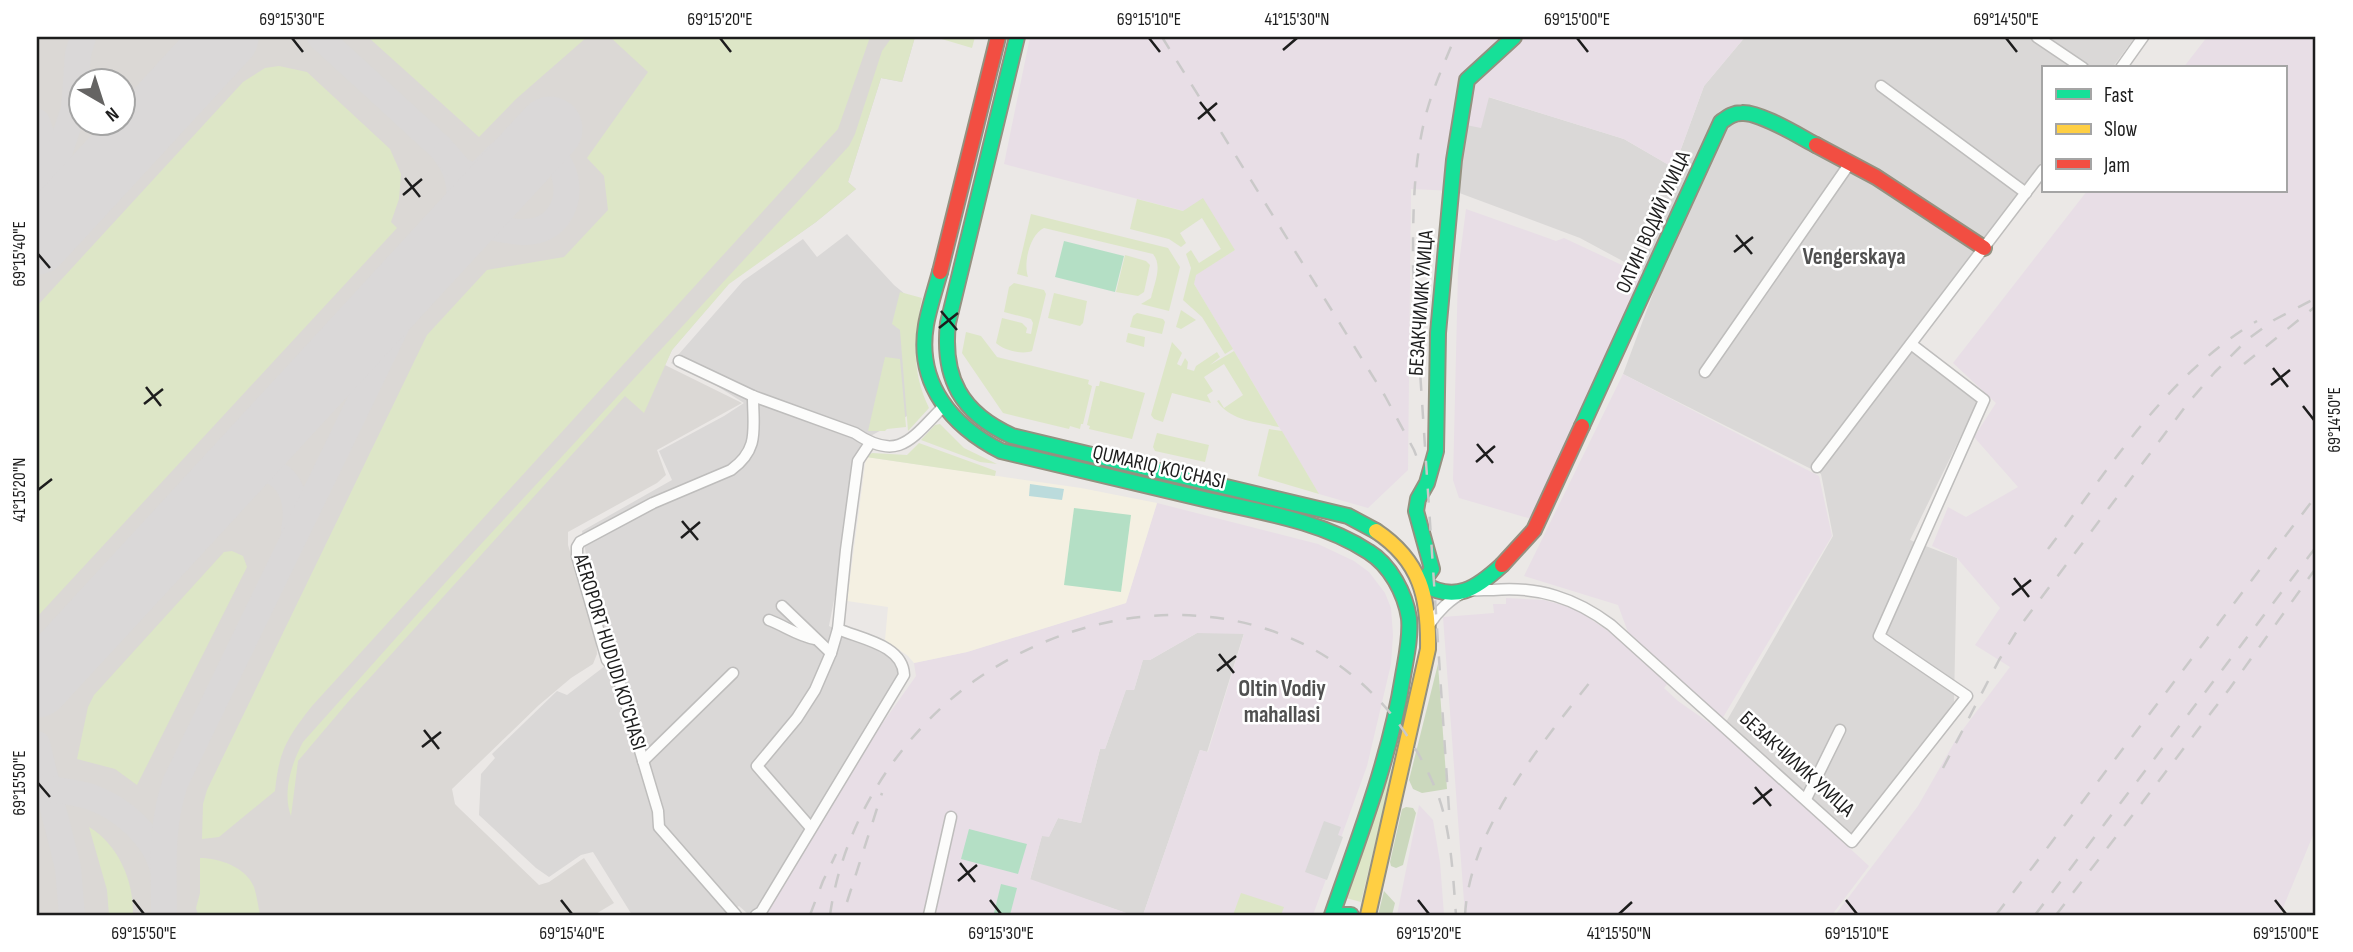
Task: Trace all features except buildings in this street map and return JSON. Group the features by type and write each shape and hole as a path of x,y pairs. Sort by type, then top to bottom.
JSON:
{"main road":[{"name":"QUMARIQ KO'CHASI","path":"999,37 925,338 929,369 943,407 974,437 1008,453 1260,512 1332,532 1361,546 1379,561 1399,587 1409,620 1395,724 1333,915"},
{"name":"QUMARIQ KO'CHASI","path":"1017,37 947,328 948,363 956,390 973,412 1003,433 1359,521 1379,532 1397,547 1413,566 1427,601 1424,672 1368,915"},
{"name":"БЕЗАКЧИЛИК УЛИЦА","path":"1422,583 1432,569 1416,511 1436,451 1438,333 1448,209 1458,133 1467,80 1514,37"},
{"name":"ОЛТИН ВОДИЙ УЛИЦА","path":"1466,592 1490,576 1526,542 1541,516 1721,122 1737,112 1751,113 1876,177 1984,248"},
{"path":"962,179 980,183"},
{"path":"1128,481 1131,465"},
{"path":"1422,583 1444,592 1466,592"},
{"path":"1386,754 1404,758"},
{"path":"1333,915 1351,915"}],"street":[{"path":"2037,37 2080,66"},
{"path":"2121,66 2143,37"},
{"path":"1881,86 2026,193"},
{"path":"1705,372 1850,163"},
{"path":"1817,467 2042,171"},
{"name":"БЕЗАКЧИЛИК УЛИЦА","path":"1466,592 1512,588 1544,591 1603,618 1852,842 1967,696 1879,636 1984,400 1911,344"},
{"path":"679,361 753,396 856,433 870,443 886,448 912,438 943,407"},
{"name":"AEROPORT HUDUDI KO'CHASI","path":"736,915 660,830 658,811 616,670 607,660 577,556 577,547 580,542 616,522 741,463 752,445 753,396"},
{"path":"811,828 757,766 797,718 815,690 831,653 838,629 859,461 870,443"},
{"path":"1505,562 1503,577 1512,588"},
{"name":"ОЛТИН ВОДИЙ УЛИЦА","path":"1428,625 1443,607 1466,592"},
{"path":"782,606 831,653"},
{"path":"769,620 804,637 815,639"},
{"path":"756,915 761,912 904,675 902,662 895,653 838,629"},
{"name":"AEROPORT HUDUDI KO'CHASI","path":"643,761 733,673"},
{"path":"1806,799 1840,730"},
{"path":"929,915 951,817"}],"shaded area":[{"path":"37,37 915,37 902,82 881,78 848,182 856,189 816,222 729,283 672,350 665,365 742,403 657,450 666,475 657,483 568,532 568,545 596,637 597,654 593,664 571,678 539,705 452,789 455,804 539,885 549,882 584,858 614,903 594,915 37,915"},
{"path":"1030,37 1745,37 1704,86 1674,168 1624,139 1489,97 1481,128 1466,125 1454,191 1411,189 1408,470 1368,508 1319,494 1194,284 1195,275 1235,250 1203,199 1184,211 1004,164"},
{"name":"Vengerskaya","path":"1745,37 2135,37 2113,66 2042,66 2042,165 1911,348 1979,399 1910,540 1957,558 1954,702 1853,838 1726,722 1833,536 1821,474 1623,374 1658,280 1580,238 1454,191 1466,125 1488,97 1624,139 1674,168 1704,86"},
{"path":"2207,37 2316,37 2316,828 2280,915 1835,915 1918,806 1958,736 2010,667 1975,645 2000,608 1957,558 1932,546 1948,507 1966,517 2018,487 1974,437 1996,403 1953,363 2086,192 2286,192 2286,66 2185,66"},
{"path":"1466,209 1556,241 1564,238 1641,274 1612,341 1609,359 1535,520 1459,498 1453,480 1458,271"},
{"path":"847,234 894,285 917,304 909,415 865,439 829,626 893,656 898,662 900,679 757,913 748,914 739,906 724,915 632,915 593,852 581,855 549,877 479,815 481,774 495,758 492,754 557,691 567,695 605,666 582,531 672,480 659,451 744,403 709,381 671,363 743,281 803,239 817,257"},
{"path":"1623,374 1819,476 1832,536 1722,719 1629,635 1618,605 1524,576"},
{"path":"866,457 1081,488 1157,503 1126,603 967,652 914,663 885,640 888,607 847,601"},
{"path":"1157,503 1318,544 1354,561 1369,572 1385,593 1391,608 1391,664 1367,766 1313,915 1143,915 1200,750 1208,752 1244,634 1197,633 1150,660 1143,660 1134,690 1126,690 1105,749 1100,749 1081,823 1058,818 1049,837 1042,836 1030,879 1132,915 761,915 872,738 916,676 914,663 967,652 1126,603"},
{"path":"1506,598 1544,600 1576,609 1614,635 1669,682 1664,688 1678,701 1732,739 1869,866 1832,915 1465,915 1443,617 1494,613 1493,604 1506,604"},
{"path":"1197,633 1244,633 1207,752 1200,750 1143,915 1132,915 1030,880 1042,835 1049,836 1058,818 1081,823 1100,749 1105,749 1126,689 1134,690 1143,659 1150,660"},
{"path":"1419,805 1433,820 1440,862 1444,915 1397,915"},
{"path":"1324,821 1341,827 1338,835 1343,837 1327,880 1305,872"}],"green space":[{"path":"368,37 587,37 516,99 479,137"},
{"path":"610,37 870,37 838,129 312,706 296,727 282,755 275,791 219,837 202,839 203,804 207,790 427,335 487,270 564,257 608,210 604,176 587,158 648,72"},
{"path":"892,37 915,37 902,82 881,78 848,182 856,189 816,222 729,284 672,350 644,413 625,396 348,702 298,761 291,816 288,788 295,759 303,742 446,582 849,146 882,51"},
{"path":"935,37 975,37 972,48"},
{"path":"279,66 307,72 390,149 401,174 399,199 391,222 397,228 37,617 37,306 243,82 265,68"},
{"path":"1203,198 1235,250 1196,275 1194,284 1233,349 1225,354 1202,317 1183,300 1191,268 1186,254 1191,250 1199,263 1221,249 1202,218 1180,233 1186,243 1181,247 1169,239 1130,229 1137,199 1183,211"},
{"path":"1031,214 1168,248 1180,267 1169,311 1141,304 1151,298 1156,281 1158,270 1153,254 1044,228 1031,242 1026,264 1028,277 1017,274"},
{"path":"1064,241 1124,256 1115,292 1055,277"},
{"path":"1125,255 1146,261 1150,265 1144,292 1138,296 1116,292"},
{"path":"1014,283 1044,290 1046,294 1032,351 1028,352 1013,351 996,343 1002,318 1022,323 1027,328 1026,333 1031,334 1031,319 1004,312 1009,287"},
{"path":"900,292 922,298 916,354 919,381 929,408 908,431 900,330 892,324"},
{"path":"1054,293 1087,301 1080,326 1048,318"},
{"path":"1181,310 1196,320 1181,329 1176,327"},
{"path":"1137,313 1163,319 1165,322 1162,334 1130,327 1133,316"},
{"path":"966,332 981,336 997,357 1089,380 1088,384 1092,386 1080,429 1070,426 1069,429 1003,413 962,353"},
{"path":"1128,333 1145,337 1144,347 1126,342"},
{"path":"1172,342 1182,353 1177,364 1181,366 1185,358 1188,362 1187,369 1194,371 1196,366 1217,352 1220,357 1210,365 1234,351 1279,427 1245,420 1222,408 1217,401 1219,400 1224,408 1243,395 1224,364 1204,377 1213,391 1207,395 1211,403 1172,393 1163,422 1154,419 1151,415"},
{"path":"885,357 900,359 906,427 868,431"},
{"path":"1100,381 1145,393 1132,439 1089,429 1090,426 1087,425 1096,386 1099,386"},
{"path":"940,424 964,448 997,464 980,462 921,440 935,425"},
{"path":"1269,429 1282,431 1319,494 1258,476"},
{"path":"1157,433 1209,445 1205,462 1155,451 1153,447"},
{"path":"919,443 996,471 995,476 866,457 872,453 907,455"},
{"path":"1074,508 1131,515 1121,592 1064,585"},
{"path":"232,551 243,556 247,567 137,785 115,769 77,759 88,707 94,695 224,552"},
{"path":"1438,664 1447,789 1422,793 1413,789 1409,780"},
{"path":"1391,769 1393,770 1361,902 1346,898"},
{"path":"1413,808 1416,813 1403,865 1396,868 1391,866 1390,862 1402,809"},
{"path":"89,827 109,844 123,865 131,890 133,915 109,915 107,890"},
{"path":"969,829 1027,844 1018,874 961,859"},
{"path":"200,858 223,862 245,874 254,887 260,915 198,915 196,908 200,893"},
{"path":"1001,884 1017,888 1010,915 994,913"},
{"path":"1384,891 1395,903 1392,915 1378,915"},
{"path":"1241,893 1284,907 1281,915 1233,915"}],"water":[{"path":"1030,484 1064,489 1062,500 1029,496"}],"taxiway":[{"path":"37,219 74,109 78,54 83,37"},
{"path":"184,82 197,61 199,37"},
{"path":"320,37 441,148 450,160 456,172 460,196 454,221 442,246"},
{"path":"37,122 46,147 48,174"},
{"path":"446,154 460,170 472,176 511,148 540,148 554,157 563,170 566,186 565,202 558,216 545,227 527,232 500,229 478,222 469,214 461,192"},
{"path":"164,915 165,830 176,781 428,261"},
{"path":"215,493 241,473 255,469 268,470 286,482 292,492 296,517 294,530"},
{"path":"37,702 57,663"},
{"path":"37,744 68,868 72,915"},
{"path":"37,787 85,795 114,808 144,835 159,857 163,869"}],"runway":[{"path":"37,242 226,37"},
{"path":"37,685 550,129"}],"railway":[{"path":"1162,37 1385,396 1421,468"},
{"path":"1449,810 1413,247 1414,192 1421,136 1431,97 1455,37"},
{"path":"1943,768 1999,660 2020,626 2188,403 2248,339 2274,320 2316,298"},
{"path":"2244,364 2316,306"},
{"path":"2048,549 2142,424 2168,395 2225,343 2257,321"},
{"path":"1996,915 2316,496"},
{"path":"2035,915 2316,547"},
{"path":"2056,915 2230,688 2316,568"},
{"path":"830,915 837,880 862,814 900,753 949,701 977,679 1040,644 1106,623 1172,615 1237,621 1299,642 1354,676 1400,726 1436,790 1448,835 1456,915"},
{"path":"1465,915 1479,851 1493,821 1529,762 1590,682"},
{"path":"847,902 882,793"},
{"path":"810,915 836,854"}],"traffic: fast":[{"path":"1017,37 948,323 948,361 952,377 968,405 994,427 1012,436 1348,516 1376,531"},
{"path":"1502,565 1465,591 1445,592 1422,583 1432,569 1416,511 1436,451 1438,333 1454,160 1467,80 1514,37"},
{"path":"1582,426 1721,122 1742,113 1759,116 1816,145"},
{"path":"940,272 926,325 924,346 927,366 941,401 953,416 983,441 1001,451 1311,525 1351,541 1369,552 1384,564 1395,580 1409,618 1408,647 1397,707 1373,797 1332,915"},
{"path":"1333,915 1351,915"}],"traffic: slow":[{"path":"1368,915 1428,649 1427,613 1419,582 1403,555 1376,531"}],"traffic: jam":[{"path":"940,272 998,37"},
{"path":"1816,145 1876,177 1984,248"},
{"path":"1502,565 1534,530 1582,426"}],"district":[{"name":"Vengerskaya","path":"1854,257"},
{"name":"Oltin Vodiy mahallasi","path":"1282,702"}]}
